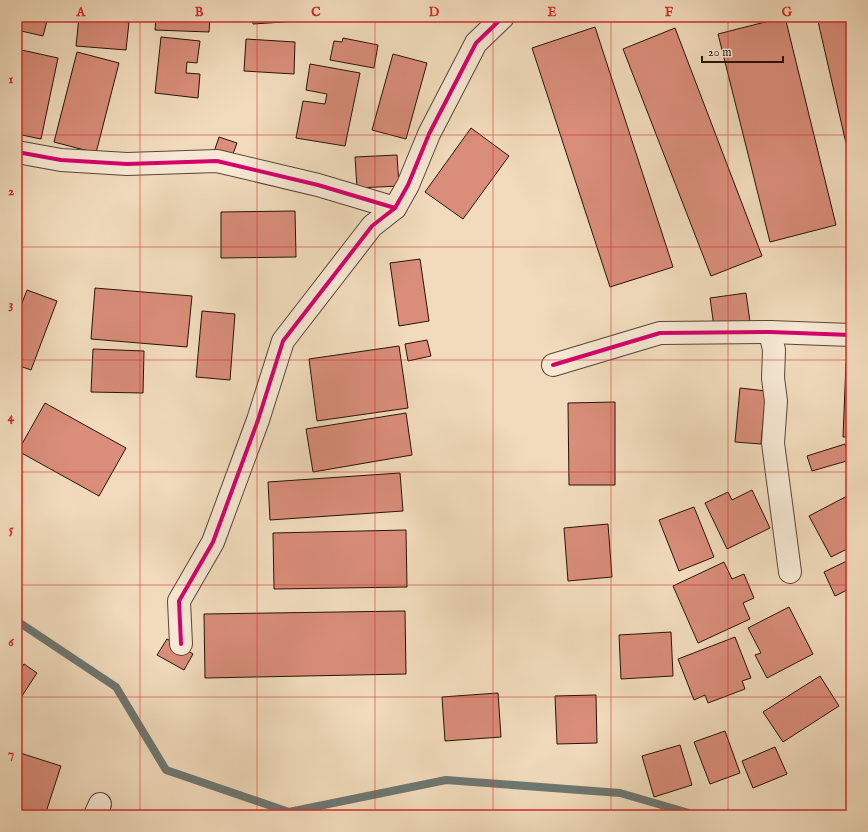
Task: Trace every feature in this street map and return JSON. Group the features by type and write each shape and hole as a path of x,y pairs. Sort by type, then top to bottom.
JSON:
{"street":[{"path":"181,644 179,601 213,542 258,420 283,341 372,226 395,208 408,185 429,134 476,44 503,17"},
{"path":"17,152 61,160 120,163 218,161 318,185 395,208"},
{"path":"552,366 660,333 770,332 851,335"},
{"path":"770,332 774,350 773,378 776,401 773,443 790,572"}],"building":[{"path":"17,17 48,17 43,36 17,30"},
{"path":"79,17 129,22 126,50 76,46"},
{"path":"156,17 210,17 209,32 155,30"},
{"path":"252,17 298,17 298,21 253,24"},
{"path":"391,17 436,17 436,22"},
{"path":"785,17 836,225 770,242 718,34"},
{"path":"817,17 851,17 851,165"},
{"path":"595,27 673,267 610,287 532,48"},
{"path":"675,28 762,256 711,276 623,49"},
{"path":"161,37 200,41 197,63 187,62 186,73 200,74 198,98 155,93"},
{"path":"343,38 378,45 374,68 330,60 334,41 342,42"},
{"path":"246,39 295,42 294,74 244,71"},
{"path":"17,49 58,58 41,139 17,134"},
{"path":"77,52 119,63 96,153 54,142"},
{"path":"393,54 427,63 406,139 372,130"},
{"path":"310,64 360,73 345,146 296,138 303,101 325,104 327,94 306,90"},
{"path":"471,128 509,156 463,219 425,192"},
{"path":"219,137 237,143 230,162 213,155"},
{"path":"397,155 399,186 357,188 355,157"},
{"path":"295,211 296,257 221,258 221,212"},
{"path":"420,259 429,321 399,326 390,263"},
{"path":"95,288 192,296 187,347 91,339"},
{"path":"27,290 57,301 31,370 17,365 17,316"},
{"path":"746,293 750,322 714,327 710,298"},
{"path":"202,311 235,314 230,380 196,377"},
{"path":"427,340 431,356 408,361 405,344"},
{"path":"399,346 408,408 317,421 309,359"},
{"path":"93,349 144,351 143,393 91,392"},
{"path":"846,363 851,363 851,437 843,437"},
{"path":"740,388 766,391 761,444 735,442"},
{"path":"615,402 615,485 569,485 568,403"},
{"path":"45,403 126,448 99,496 18,451"},
{"path":"406,413 412,455 313,472 306,429"},
{"path":"845,444 850,460 812,471 807,456"},
{"path":"400,473 403,511 270,520 268,482"},
{"path":"752,490 770,528 727,549 705,503 728,492 732,500"},
{"path":"851,494 851,547 831,557 809,516"},
{"path":"694,507 714,557 679,571 659,520"},
{"path":"608,524 612,577 568,581 564,528"},
{"path":"406,530 407,587 274,589 273,533"},
{"path":"851,559 851,588 835,596 824,572"},
{"path":"724,562 732,579 744,574 754,598 743,603 750,619 698,643 673,586"},
{"path":"789,607 813,654 767,678 755,655 761,653 748,628"},
{"path":"405,611 406,674 205,678 204,614"},
{"path":"671,632 673,676 621,679 619,635"},
{"path":"735,637 751,678 742,681 745,689 708,703 705,695 694,700 678,659"},
{"path":"167,639 193,654 184,670 157,655"},
{"path":"24,664 37,673 22,696 17,693 17,674"},
{"path":"820,676 839,706 783,742 763,712"},
{"path":"498,693 501,737 445,741 442,697"},
{"path":"596,695 597,743 557,744 555,696"},
{"path":"725,731 740,773 710,784 694,742"},
{"path":"680,745 692,785 654,797 642,756"},
{"path":"775,747 787,774 753,788 742,761"},
{"path":"17,752 61,766 45,815 23,815 17,813"}],"waterway":[{"path":"17,621 116,687 166,770 289,812 446,780 620,793 696,815"}],"cycle path":[{"path":"181,644 179,601 213,542 258,420 283,341 372,226 395,208 408,185 429,134 476,43 503,17"},
{"path":"17,152 61,160 127,164 217,161 318,185 395,208"},
{"path":"553,365 660,333 770,332 851,335"}]}
